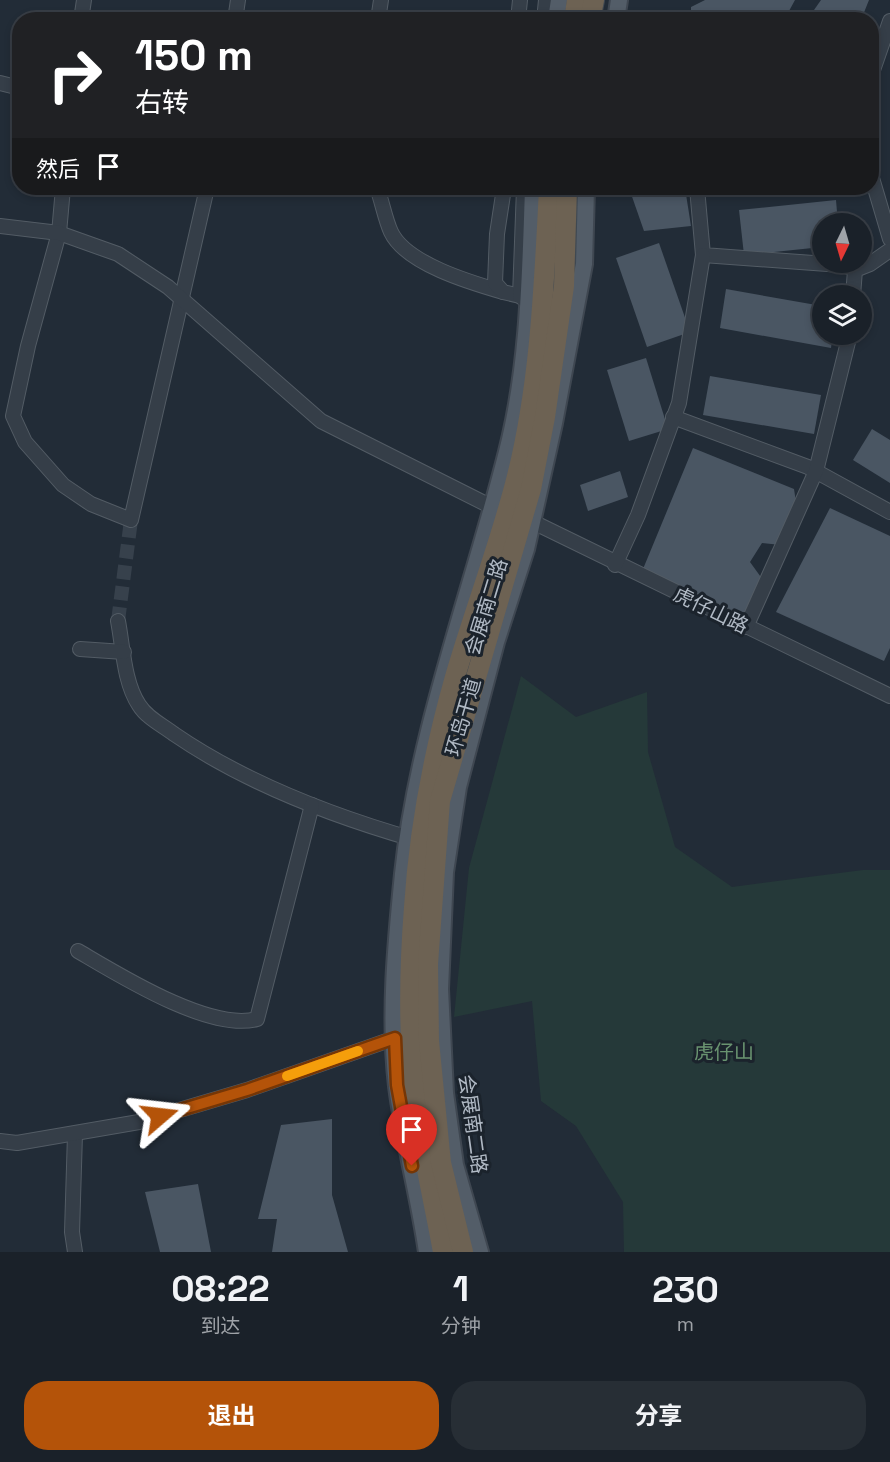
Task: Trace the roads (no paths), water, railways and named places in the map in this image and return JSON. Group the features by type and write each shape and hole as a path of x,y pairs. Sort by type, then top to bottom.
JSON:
{"highway":[{"path":"537,195 556,244"},
{"name":"环岛干道","path":"463,1252 441,1163 429,1041 428,964 440,801 531,489 546,417 564,286 550,195"},
{"name":"环岛干道","path":"443,1252 416,1103 412,1061 410,1012 415,840 455,678 515,483 528,421 566,195"},
{"path":"556,244 578,195"},
{"path":"402,1115 412,1061"}],"main road":[{"path":"427,1252 402,1115 395,1038 403,872 415,840 416,793 442,684 508,450 526,350 525,299 533,195"},
{"name":"会展南二路","path":"480,1252 455,1165 445,1093 440,989 445,872 458,787 496,642 533,522 584,264 586,195"}],"street":[{"path":"879,53 890,21"},
{"path":"62,195 59,233 28,346 13,417 26,442 63,485 91,504 131,520 180,297 205,195"},
{"path":"379,195 391,232 405,250 452,274 525,299 524,195"},
{"path":"503,195 497,234 495,283 504,292"},
{"path":"615,564 638,515 679,403 703,255 698,195"},
{"path":"885,204 890,239"},
{"path":"0,226 59,233 118,254 180,297 321,421 492,507"},
{"path":"872,263 890,250"},
{"path":"703,255 812,263"},
{"path":"746,627 816,471 847,345"},
{"path":"673,417 816,471 890,512"},
{"name":"虎仔山路","path":"533,522 746,627 888,690"},
{"path":"118,621 132,690 146,714 198,750 238,773 312,805 415,840"},
{"path":"80,649 124,652"},
{"path":"78,951 130,982 183,1006 224,1021 242,1023 257,1019 312,805"},
{"path":"0,1141 17,1143 139,1122 226,1096 395,1038"},
{"path":"75,1134 72,1232 75,1252"}],"tunnel":[{"path":"118,621 131,520"}],"park label":[{"name":"虎仔山","path":"724,1052"}]}
